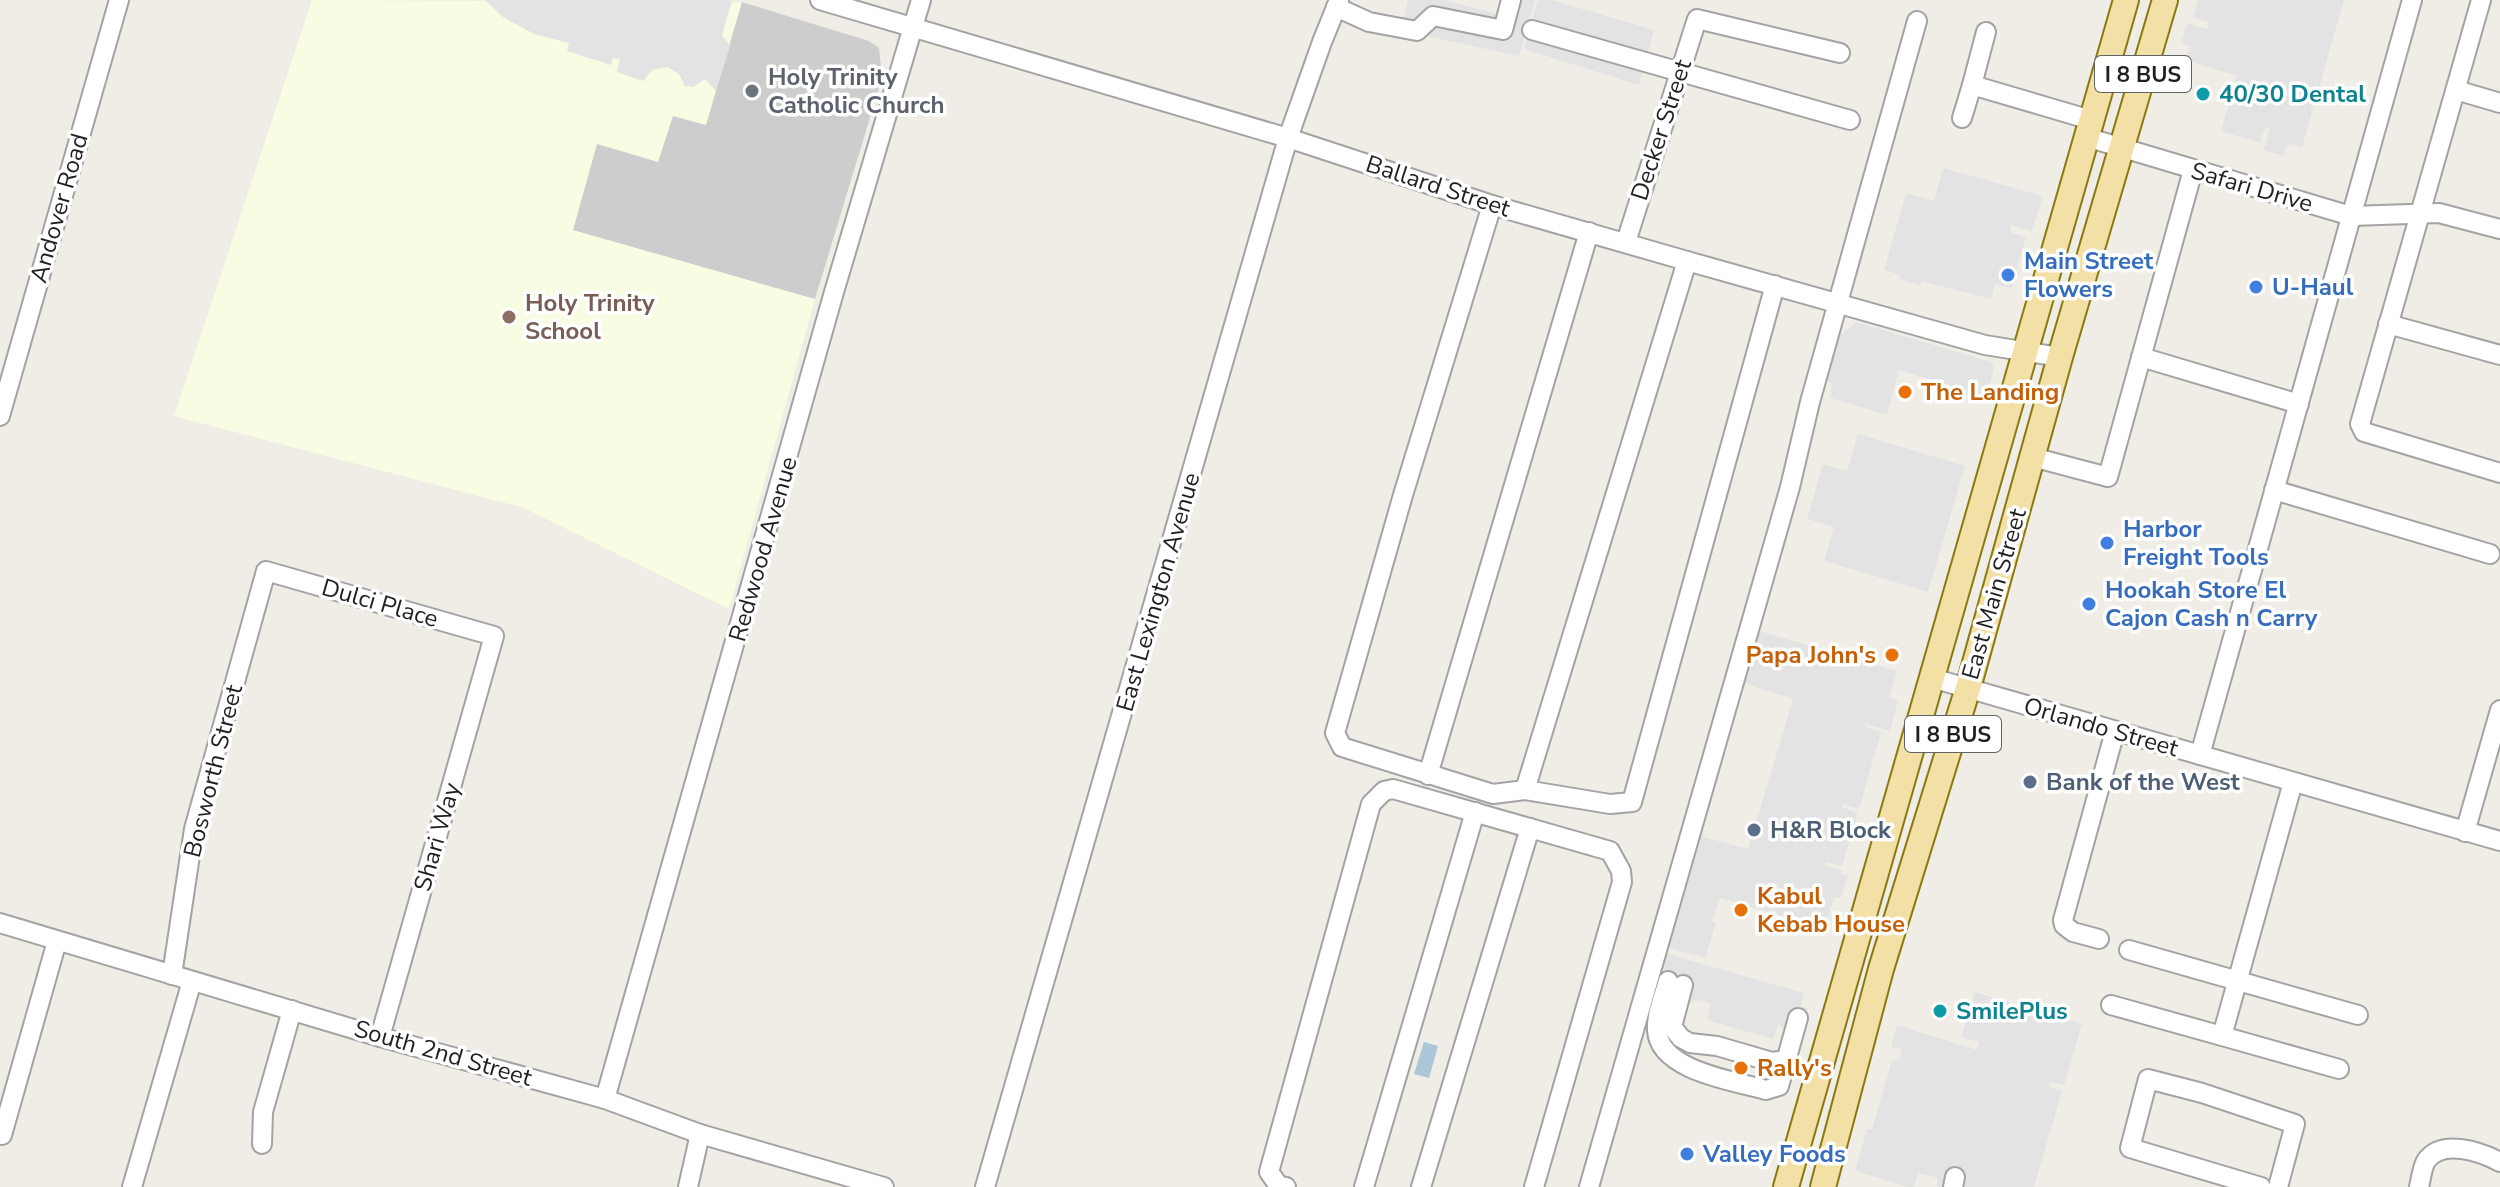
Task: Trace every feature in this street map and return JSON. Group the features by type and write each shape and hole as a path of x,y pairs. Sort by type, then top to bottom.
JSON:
{"main road":[{"name":"East Main Street","path":"1786,1187 2126,0"},
{"name":"East Main Street","path":"1823,1187 1881,969 1968,688 2060,357 2165,0"},
{"path":"1832,1028 1864,1034"}],"street":[{"name":"Andover Road","path":"0,416 119,0"},
{"name":"Ballard Street","path":"820,0 1288,138 1492,205 1985,345 2060,357"},
{"name":"Redwood Avenue","path":"605,1099 834,292 921,0"},
{"path":"1338,4 1369,22 1417,31 1433,16 1503,30 1511,0"},
{"path":"2200,755 2412,0"},
{"path":"2481,0 2360,424 2364,432 2500,473"},
{"name":"East Lexington Avenue","path":"985,1187 1288,138 1338,4"},
{"name":"Decker Street","path":"1626,242 1697,19 1840,53"},
{"path":"1589,1187 1789,490 1810,402 1917,21"},
{"path":"1532,30 1850,120"},
{"path":"1962,118 1986,32"},
{"name":"Safari Drive","path":"1972,85 2088,128 2122,148 2351,216 2439,213 2500,229"},
{"path":"2456,90 2500,103"},
{"path":"2032,457 2108,477 2193,170"},
{"path":"1492,205 1403,495 1335,733 1342,747 1493,794 1525,790 1610,804 1632,802 1775,285"},
{"path":"1428,775 1589,232"},
{"path":"1525,790 1687,261"},
{"path":"2388,324 2500,355"},
{"path":"2141,357 2299,404"},
{"path":"2274,490 2490,554"},
{"name":"Dulci Place","path":"266,571 494,636"},
{"name":"Bosworth Street","path":"172,975 194,829 266,571"},
{"name":"Shari Way","path":"380,1037 494,636"},
{"name":"Orlando Street","path":"1932,678 2500,841"},
{"path":"2465,832 2500,710"},
{"path":"2099,939 2073,932 2064,925 2063,920 2115,731"},
{"path":"2222,1036 2293,782"},
{"path":"1286,1187 1279,1186 1269,1172 1371,804 1384,791 1393,789 1610,851 1621,871 1622,882 1534,1187"},
{"path":"1364,1187 1475,812"},
{"path":"1421,1187 1530,828"},
{"name":"South 2nd Street","path":"0,923 380,1037 605,1099 700,1134 884,1187"},
{"path":"2,1135 57,941"},
{"path":"2129,950 2358,1015"},
{"path":"132,1187 192,981"},
{"path":"1787,1060 1772,1062 1717,1046 1690,1043 1681,1038 1672,1027 1676,983 1657,1020 1662,1047 1679,1063 1766,1090 1779,1086 1787,1060 1798,1018"},
{"path":"2111,1005 2339,1069"},
{"path":"262,1144 263,1112 292,1010"},
{"path":"2261,1187 2212,1181 2130,1148 2148,1079 2202,1093 2295,1124 2278,1187"},
{"path":"688,1187 700,1134"},
{"path":"2419,1187 2426,1162 2435,1153 2448,1148 2461,1149 2500,1162"}],"shaded area":[{"name":"Holy Trinity School","path":"312,0 742,2 706,125 574,229 815,299 729,609 524,508 174,416"},
{"path":"485,0 728,0 732,1 722,35 730,46 716,91 705,79 693,87 685,86 679,74 667,67 652,70 643,81 617,72 620,59 613,58 611,65 567,51 569,43 534,34 503,17"},
{"path":"1408,0 1443,0 1497,14 1502,0 1535,0 1519,56 1367,23 1374,11 1403,21"},
{"path":"1538,0 1552,0 1654,30 1639,85 1524,49"},
{"path":"2198,0 2344,0 2302,147 2286,146 2284,156 2264,150 2268,127 2260,143 2221,131 2237,76 2186,60 2190,46 2181,43 2187,23 2207,29 2209,26 2208,22 2193,18"},
{"path":"742,2 869,41 879,48 882,78 815,299 573,230 597,144 658,162 673,116 706,125"},
{"path":"1943,168 2043,196 2032,231 2011,225 2010,232 2026,237 2011,288 1995,284 1991,299 1922,281 1920,286 1884,270 1906,193 1934,201"},
{"path":"1856,322 1991,362 1994,368 1987,394 1982,396 1899,370 1887,415 1830,398 1832,383 1823,380 1837,332 1843,334"},
{"path":"1858,434 1965,466 1928,592 1824,561 1834,527 1807,519 1823,464 1847,471"},
{"path":"1759,631 1897,671 1889,698 1898,701 1890,731 1866,724 1865,727 1881,732 1859,809 1843,804 1841,807 1858,813 1842,866 1826,862 1825,865 1842,870 1841,873 1848,876 1841,898 1834,897 1825,928 1720,898 1705,958 1666,947 1699,836 1748,849 1793,699 1744,683"},
{"path":"1664,953 1804,993 1801,1006 1808,1009 1801,1035 1778,1025 1773,1039 1707,1020 1711,1003 1698,1000 1682,1006 1651,997"},
{"path":"1975,992 2048,1014 2050,1007 2070,1012 2068,1020 2082,1024 2064,1085 2049,1084 2049,1087 2062,1091 2034,1187 1941,1187 1937,1186 1938,1178 1918,1173 1914,1187 1908,1187 1855,1171 1867,1129 1872,1129 1892,1060 1899,1060 1902,1049 1891,1047 1897,1025 1977,1050 1979,1042 1961,1037"}],"water":[{"path":"1424,1042 1438,1046 1429,1078 1414,1074"}],"place":[{"name":"Holy Trinity Catholic Church","path":"752,91"},
{"name":"40/30 Dental","path":"2203,94"},
{"name":"Main Street Flowers","path":"2008,275"},
{"name":"U-Haul","path":"2256,287"},
{"name":"Holy Trinity School","path":"509,317"},
{"name":"The Landing","path":"1905,392"},
{"name":"Harbor Freight Tools","path":"2107,543"},
{"name":"Hookah Store El Cajon Cash n Carry","path":"2089,604"},
{"name":"Papa John's","path":"1892,655"},
{"name":"Bank of the West","path":"2030,782"},
{"name":"H&R Block","path":"1754,830"},
{"name":"Kabul Kebab House","path":"1741,910"},
{"name":"SmilePlus","path":"1940,1011"},
{"name":"Rally's","path":"1741,1068"},
{"name":"Valley Foods","path":"1687,1154"}]}
